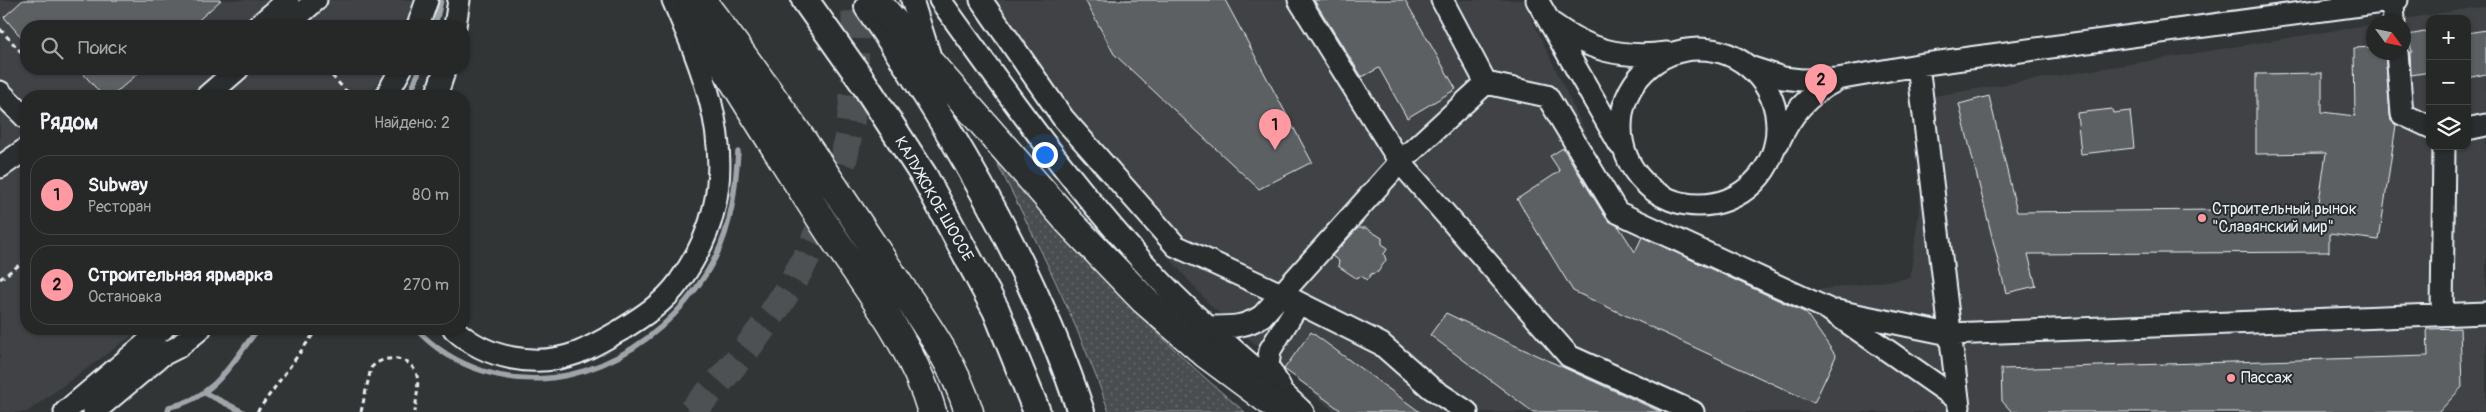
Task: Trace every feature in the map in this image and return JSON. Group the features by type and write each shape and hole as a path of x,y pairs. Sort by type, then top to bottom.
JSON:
{"highway":[{"path":"684,0 772,144 893,328 912,360 932,412"},
{"path":"701,0 809,148 940,348 959,385 969,412"},
{"path":"875,0 1069,222 1144,300 1206,354 1283,402"}],"main road":[{"name":"КАЛУЖСКОЕ ШОССЕ","path":"805,0 863,82 924,176 996,310 1037,412"},
{"path":"863,0 960,149 1040,304 1081,412"}],"street":[{"path":"265,20 288,0"},
{"path":"294,20 316,0"},
{"path":"420,20 427,0"},
{"path":"456,20 459,0"},
{"path":"462,335 476,345 516,359 538,360 558,358 599,342 639,319 660,303 694,260 714,208 719,178 719,150 713,107 673,0"},
{"path":"912,0 960,149"},
{"path":"940,0 1057,160 1154,274 1283,402 1303,412"},
{"path":"981,0 1064,118 1176,246 1381,344 1431,388 1467,412"},
{"path":"1299,0 1400,162 1569,356 1693,412"},
{"path":"1442,0 1486,83"},
{"path":"1537,0 1546,19 1623,149 1629,164 1648,188 1675,202 1697,206 1720,203 1748,189 1759,178 1792,116 1805,100 1818,89 1837,79"},
{"path":"1749,67 1783,78 1801,80 1837,79 1918,65 2395,0 2394,15"},
{"path":"1546,19 1564,32 1602,51 1626,56 1692,49 1715,51 1737,58 1760,78 1774,106 1777,121 1774,151"},
{"path":"1623,149 1620,118 1630,89 1650,66 1677,52"},
{"path":"2398,60 2402,114 2426,125"},
{"path":"1918,65 1958,405"},
{"path":"214,90 231,75"},
{"path":"389,90 398,75"},
{"path":"438,90 443,75"},
{"path":"1283,402 1268,366 1270,350 1290,299 1400,162 1486,83"},
{"path":"1486,83 1547,96 1617,212 1828,309 1958,405"},
{"path":"0,92 20,112"},
{"path":"2471,128 2486,125"},
{"path":"2442,315 2444,150"},
{"path":"0,167 20,153"},
{"path":"1208,327 1234,328 1250,324 1290,299"},
{"path":"1828,309 1949,334 2486,313"},
{"path":"127,360 134,347 137,335"},
{"path":"65,412 156,335"},
{"path":"162,355 169,335"},
{"path":"94,412 162,355 178,347 193,335"}],"path":[{"path":"0,29 20,51"},
{"path":"331,75 345,90"},
{"path":"0,278 20,264"},
{"path":"257,412 313,335"},
{"path":"361,412 371,368 376,362 388,358 401,361 414,370 417,377 415,412"}],"shaded area":[{"path":"0,0 414,0 406,20 20,20 20,75 383,75 372,90 20,90 20,335 133,335 27,412 0,412"},
{"name":"Строительный рынок \"Славянский мир\"","path":"990,0 1523,0 1619,203 1816,290 1910,278 1934,96 2366,25 2366,60 2411,60 2411,18 2426,16 2426,150 2471,150 2471,15 2429,15 2486,6 2486,412 1335,412 1212,307 1147,233 1064,107"},
{"path":"992,153 1082,255 1144,320 1245,412 1109,412 1070,313"}],"building":[{"path":"23,0 221,0 199,20 20,20 20,36 4,17"},
{"path":"1085,0 1225,0 1312,162 1259,189 1114,54"},
{"path":"1314,0 1405,0 1456,89 1407,118 1379,68 1362,77"},
{"path":"2486,30 2486,74 2471,77 2471,60 2471,32"},
{"path":"2426,32 2426,73 2411,75 2411,34"},
{"path":"2366,47 2366,60 2386,60 2390,115 2391,121 2396,125 2379,240 2329,234 2329,252 2028,254 2036,286 2006,293 1959,104 1989,96 2017,212 2318,209 2326,153 2256,154 2256,74 2322,73 2322,112 2355,116 2354,48"},
{"path":"84,75 136,75 119,90 98,90"},
{"path":"2112,109 2113,113 2130,111 2134,148 2081,154 2077,113"},
{"path":"1563,148 1606,218 1619,227 1635,252 1642,237 1806,313 1836,356 1814,403 1573,291 1517,199 1560,171 1550,156"},
{"path":"1358,228 1366,228 1382,238 1382,244 1388,248 1384,254 1386,260 1378,272 1371,274 1367,280 1361,276 1356,278 1338,266 1339,261 1332,256"},
{"path":"1446,313 1661,412 1533,412 1430,335"},
{"name":"Пассаж","path":"2460,328 2462,387 2439,412 2012,412 2002,401 2001,369 2428,356 2427,329"},
{"path":"1311,332 1420,412 1343,412 1284,369"}],"waterway":[{"path":"436,20 441,0"},
{"path":"411,90 418,75"},
{"path":"422,335 439,349 465,364 483,371 518,378 552,378 586,370 618,357 647,338 674,315 696,288 715,258 729,220 738,152"},
{"path":"168,412 169,407 185,403 210,388 221,377 253,335"},
{"path":"205,393 243,412"}],"tunnel":[{"path":"691,412 757,336 785,295 809,253 828,208 843,162 852,113 856,30 854,0"}],"place":[{"name":"Строительная ярмарка","path":"1821,105"},
{"name":"Subway","path":"1275,150"},
{"name":"Строительный рынок \"Славянский мир\"","path":"2202,218"},
{"name":"Пассаж","path":"2231,378"}]}
